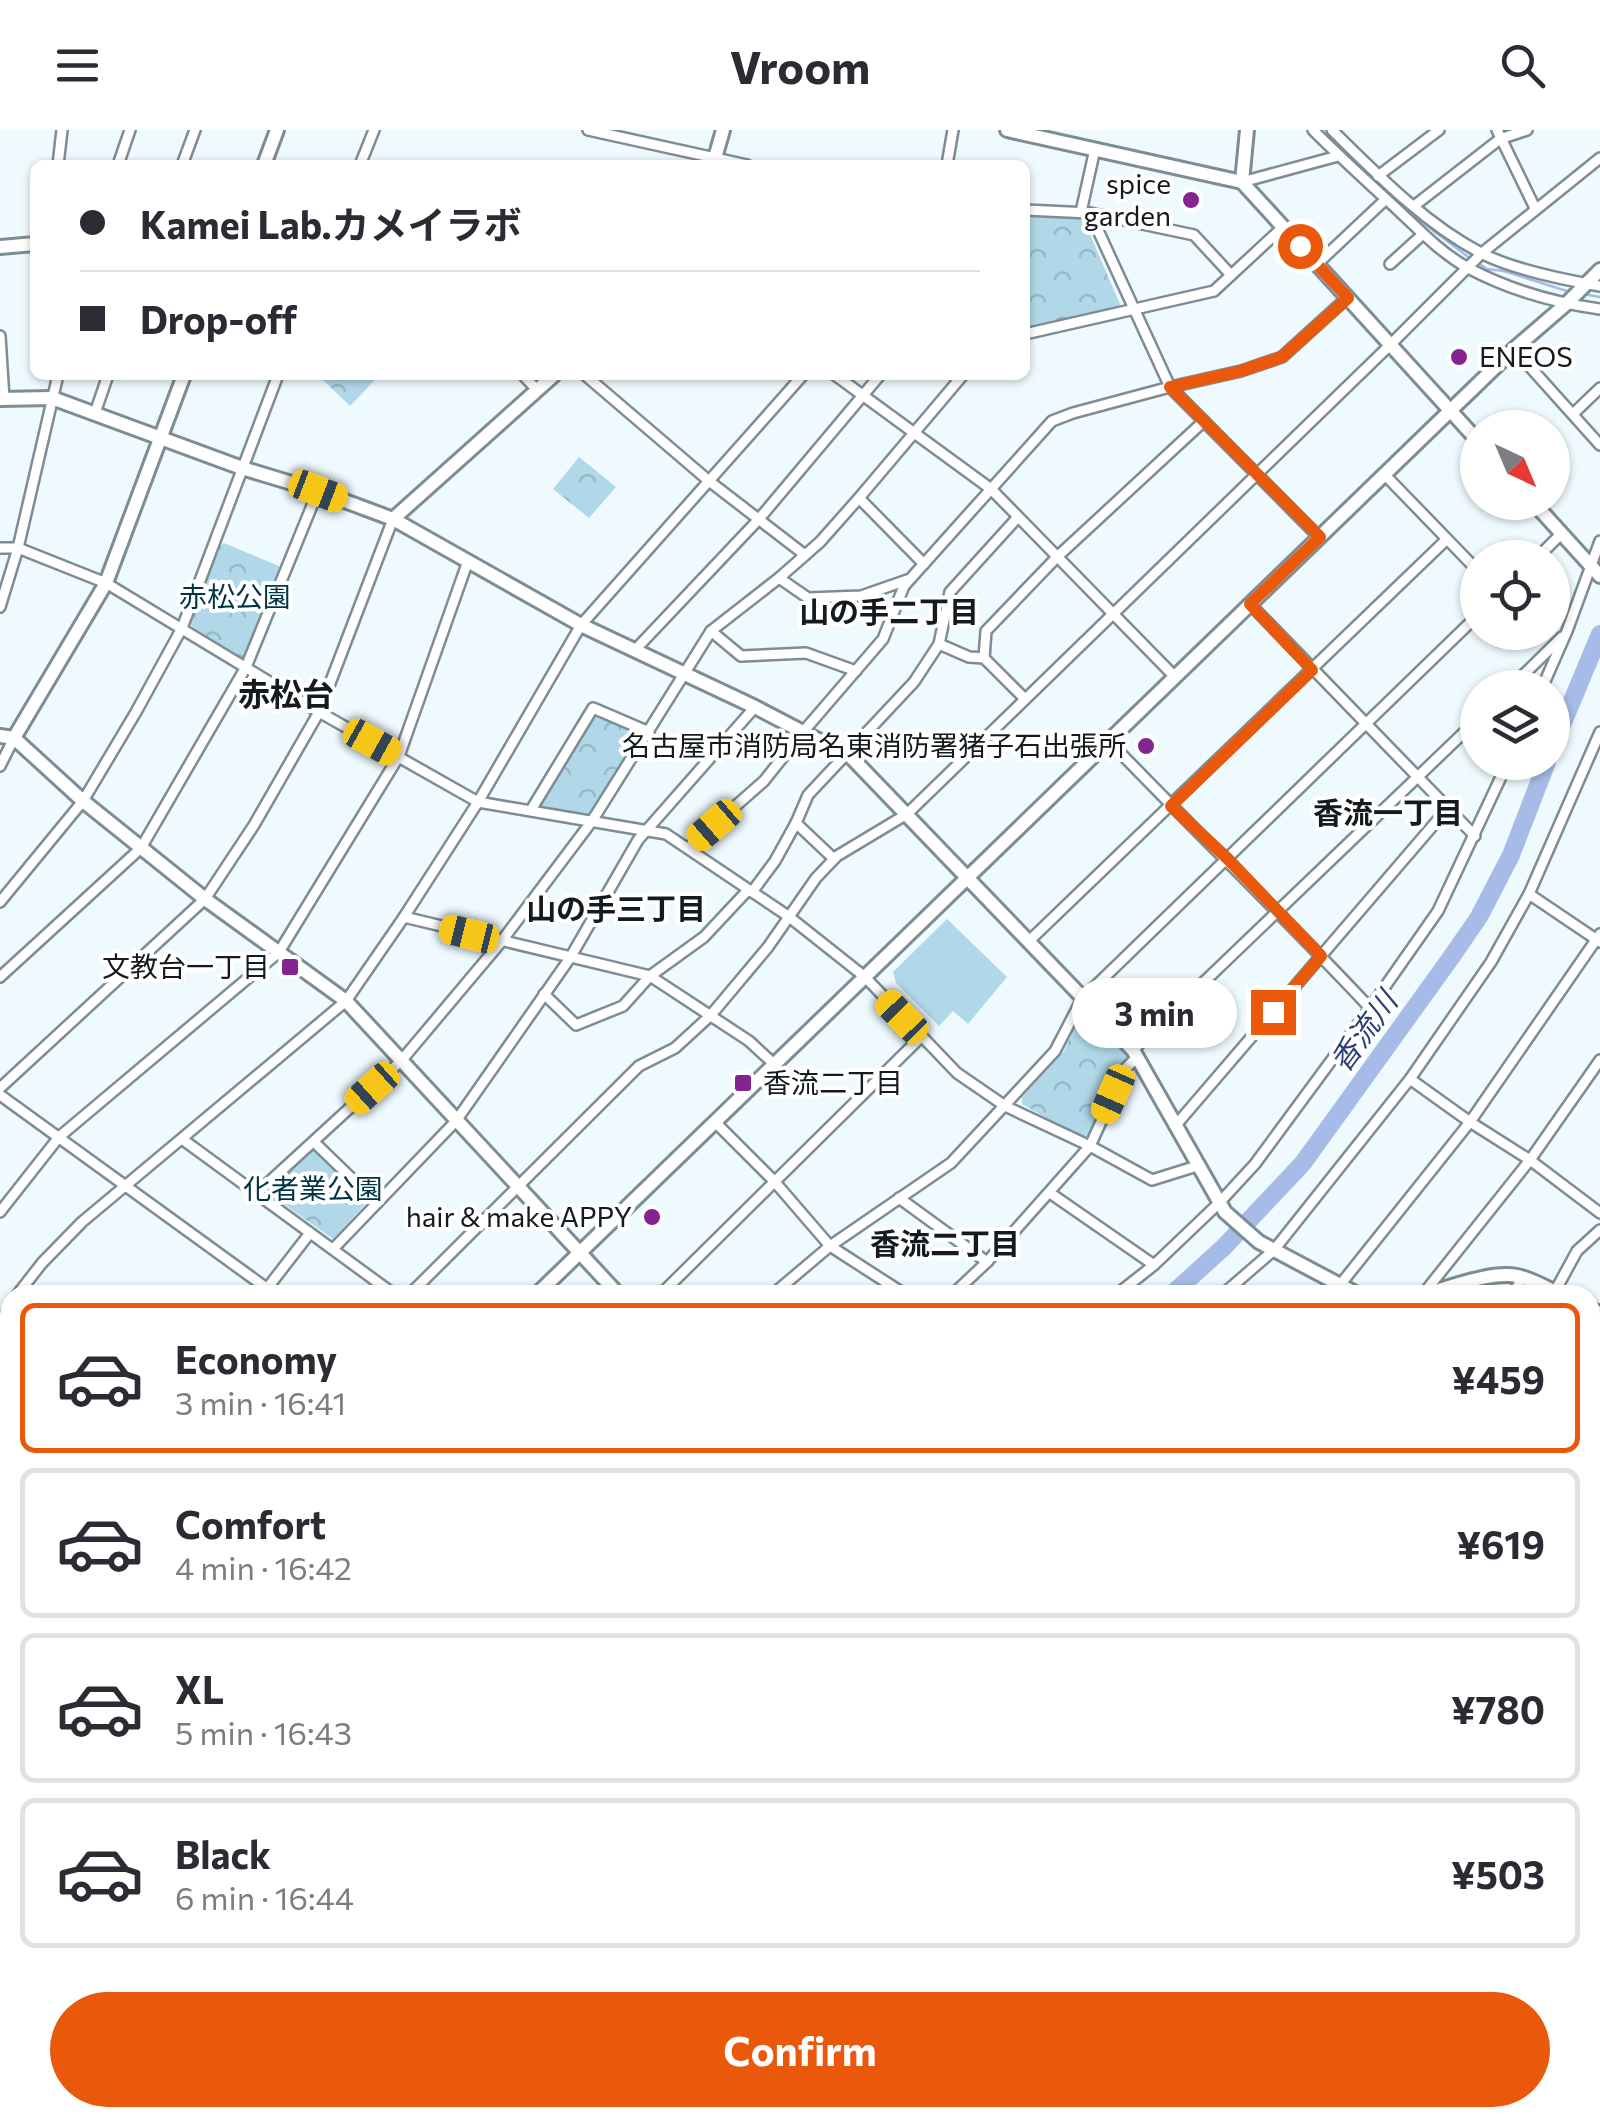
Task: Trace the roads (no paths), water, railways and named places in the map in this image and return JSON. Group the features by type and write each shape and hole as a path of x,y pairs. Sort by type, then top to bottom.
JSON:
{"street":[{"path":"59,160 62,130"},
{"path":"120,160 130,130"},
{"path":"184,160 195,130"},
{"path":"266,160 277,130"},
{"path":"362,160 374,130"},
{"path":"588,130 706,160"},
{"path":"715,160 723,130"},
{"path":"949,160 954,130"},
{"path":"1007,130 1242,182 1338,156"},
{"path":"1247,130 1242,182 1460,422"},
{"path":"1313,130 1422,234 1467,267 1566,304 1600,309"},
{"path":"1332,130 1378,176 1456,238 1503,262 1593,284"},
{"path":"1378,176 1439,130"},
{"path":"1414,206 1498,135 1526,130"},
{"path":"1498,135 1535,208"},
{"path":"1094,149 1085,213 1170,387 1320,537"},
{"path":"419,1285 639,1066 675,1048 711,1015 834,859 906,814 1467,267 1600,158"},
{"path":"1317,264 1386,199"},
{"path":"1030,210 1085,213 1194,234 1231,275"},
{"path":"1030,333 1214,291 1283,227"},
{"path":"1390,264 1422,234"},
{"path":"0,246 30,244"},
{"path":"547,1285 1514,349 1593,284 1600,270"},
{"path":"689,847 764,781 883,639 904,586 1052,421 1282,357 1348,298"},
{"path":"0,336 2,399 52,398 392,519 582,624 851,757 1136,1054 1228,1215 1259,1242 1340,1285 1470,1122 1599,939 1529,894"},
{"path":"1514,349 1600,444"},
{"path":"0,607 18,548 57,380"},
{"path":"95,413 106,380"},
{"path":"0,766 7,737 106,583 182,380"},
{"path":"0,902 83,801 182,628 276,380"},
{"path":"528,380 537,390"},
{"path":"257,1285 0,1091 205,899 254,825 318,712 392,519 548,380"},
{"path":"591,380 709,481 805,555"},
{"path":"28,1285 82,1222 346,1001 478,802 582,624 799,380"},
{"path":"842,380 990,489 1175,677"},
{"path":"635,650 759,519 876,380"},
{"path":"256,1194 402,1061 501,942 592,821 711,631 805,555 860,498 959,380"},
{"path":"1573,414 1600,388"},
{"path":"984,658 986,630 1057,557 1204,421"},
{"path":"1386,476 1460,554"},
{"path":"0,977 141,848 246,667 318,491"},
{"path":"860,498 924,564"},
{"path":"544,994 576,1025 622,1006 650,976 704,937 750,891 775,861 808,795 914,682 939,644 950,592 1018,517"},
{"path":"1549,520 1595,571"},
{"path":"1555,540 1561,534"},
{"path":"1028,942 1446,540"},
{"path":"1570,627 1595,571 1600,542"},
{"path":"0,548 18,548 106,583 318,712 478,802 666,834 788,916 864,977 957,1073 1005,1106 1152,1180 1197,1166"},
{"path":"0,1212 59,1137 278,952 399,756 468,561"},
{"path":"779,578 808,598 861,596 910,579"},
{"path":"1250,604 1475,836"},
{"path":"711,631 741,656 806,653 856,671"},
{"path":"784,1285 830,1246 951,1163 1055,1051 1082,998 1460,633"},
{"path":"939,644 969,657 984,658 1025,699"},
{"path":"1528,670 1549,650"},
{"path":"332,1250 456,1121 570,958 646,831 755,707"},
{"path":"531,810 593,708 649,732"},
{"path":"1234,1285 1274,1250 1410,1079 1491,962 1529,894 1600,732"},
{"path":"963,1285 1090,1146 1125,1069 1136,1054 1460,736"},
{"path":"7,737 205,899 346,1001 609,1285"},
{"path":"1108,742 1227,858 1370,1008"},
{"path":"1129,1285 1219,1203 1254,1164 1370,1008 1438,911 1500,780"},
{"path":"1176,1125 1448,808"},
{"path":"796,823 834,859"},
{"path":"404,917 650,976 749,1041 775,1065"},
{"path":"670,1285 921,1037"},
{"path":"1430,1285 1530,1160 1600,1060"},
{"path":"1590,1076 1600,1086"},
{"path":"1410,1079 1530,1160 1600,1214"},
{"path":"715,1122 774,1181 830,1246 890,1285"},
{"path":"182,1138 380,1285"},
{"path":"314,1142 377,1203"},
{"path":"1050,1193 1154,1265"},
{"path":"899,1198 988,1262"},
{"path":"1560,1285 1577,1251 1600,1230"},
{"path":"274,1285 310,1232"},
{"path":"1460,1285 1510,1275 1539,1285"},
{"path":"1518,1285 1523,1277"}],"waterway":[{"path":"1321,130 1337,147"},
{"path":"1354,163 1406,210 1471,259"},
{"path":"1478,263 1487,269 1570,292"},
{"path":"1583,294 1600,297"},
{"name":"香流川","path":"1570,706 1600,634"},
{"name":"香流川","path":"1182,1285 1224,1247 1303,1163 1450,959 1479,917 1511,855 1540,780"}],"place":[{"name":"spice garden","path":"1191,200"},
{"name":"ENEOS","path":"1459,357"},
{"name":"名古屋市消防局名東消防署猪子石出張所","path":"1146,746"},
{"name":"文教台一丁目","path":"290,967"},
{"name":"香流二丁目","path":"743,1083"},
{"name":"hair & make APPY","path":"652,1217"}],"district":[{"name":"山の手二丁目","path":"889,613"},
{"name":"赤松台","path":"286,695"},
{"name":"香流一丁目","path":"1388,814"},
{"name":"山の手三丁目","path":"616,910"},
{"name":"香流二丁目","path":"945,1245"}],"park label":[{"name":"赤松公園","path":"235,597"},
{"name":"化者業公園","path":"313,1189"}]}
